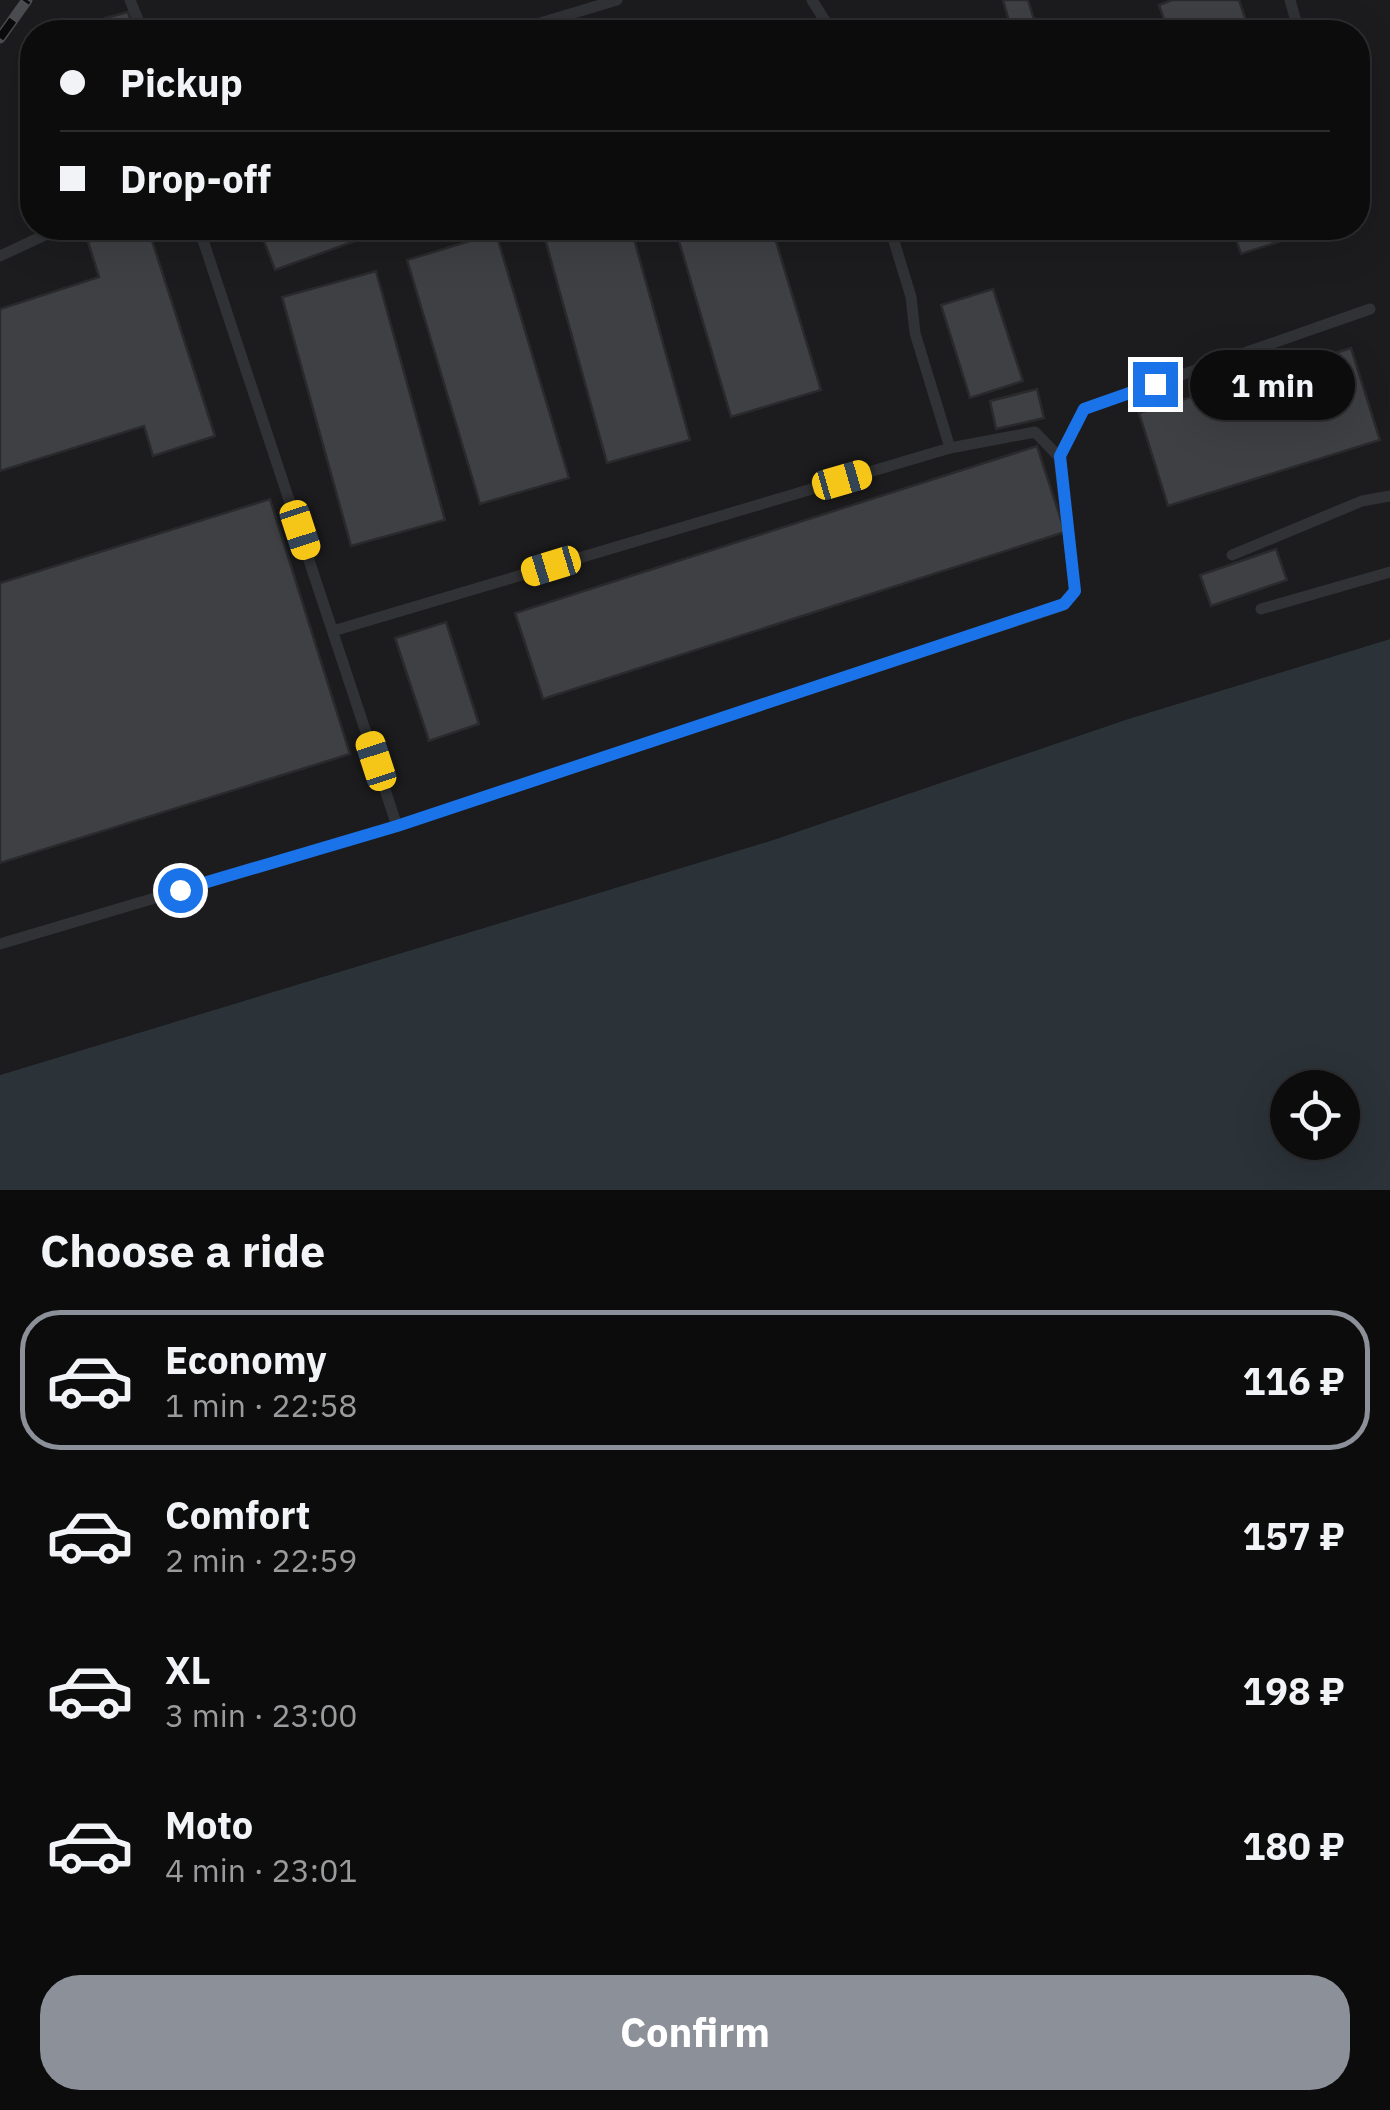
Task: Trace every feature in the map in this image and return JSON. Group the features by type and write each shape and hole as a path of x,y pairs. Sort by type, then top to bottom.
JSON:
{"lane":[{"path":"550,20 617,0"},
{"path":"0,256 34,240"},
{"path":"203,240 397,826"},
{"path":"894,240 911,297 915,333 950,448"},
{"path":"0,944 397,826 1064,604 1075,591 1060,456 1084,409 1370,309"},
{"path":"334,630 950,448 1034,432 1060,456"},
{"path":"1232,555 1362,501 1390,496"},
{"path":"1261,609 1390,572"}],"shaded area":[{"path":"0,0 1390,0 1390,639 1128,719 770,841 0,1075"},
{"path":"1390,639 1390,1190 0,1190 0,1075 770,841 1128,719"}],"building":[{"path":"1003,0 1028,0 1034,20 1009,20"},
{"path":"1172,0 1239,0 1246,20 1164,20 1159,5"},
{"path":"128,12 130,20 106,20"},
{"path":"152,240 215,436 153,456 144,426 0,471 0,309 99,277 88,242"},
{"path":"264,240 358,240 275,270"},
{"path":"473,240 498,240 569,478 480,504 407,260"},
{"path":"545,240 634,240 690,440 607,463"},
{"path":"679,240 776,240 821,390 731,417"},
{"path":"1236,240 1284,240 1241,254"},
{"path":"376,271 445,520 351,546 282,297"},
{"path":"993,289 1023,381 970,398 941,305"},
{"path":"1351,348 1380,440 1168,506 1139,413"},
{"path":"1037,389 1044,418 996,429 990,401"},
{"path":"1037,446 1065,532 543,699 515,613"},
{"path":"270,499 350,754 0,863 0,583"},
{"path":"1276,549 1287,580 1211,606 1200,575"},
{"path":"446,622 479,724 429,741 395,638"}],"railway":[{"path":"0,38 27,0"}],"route":[{"path":"180,890 397,826 1064,604 1075,591 1060,456 1084,409 1155,384"}]}
